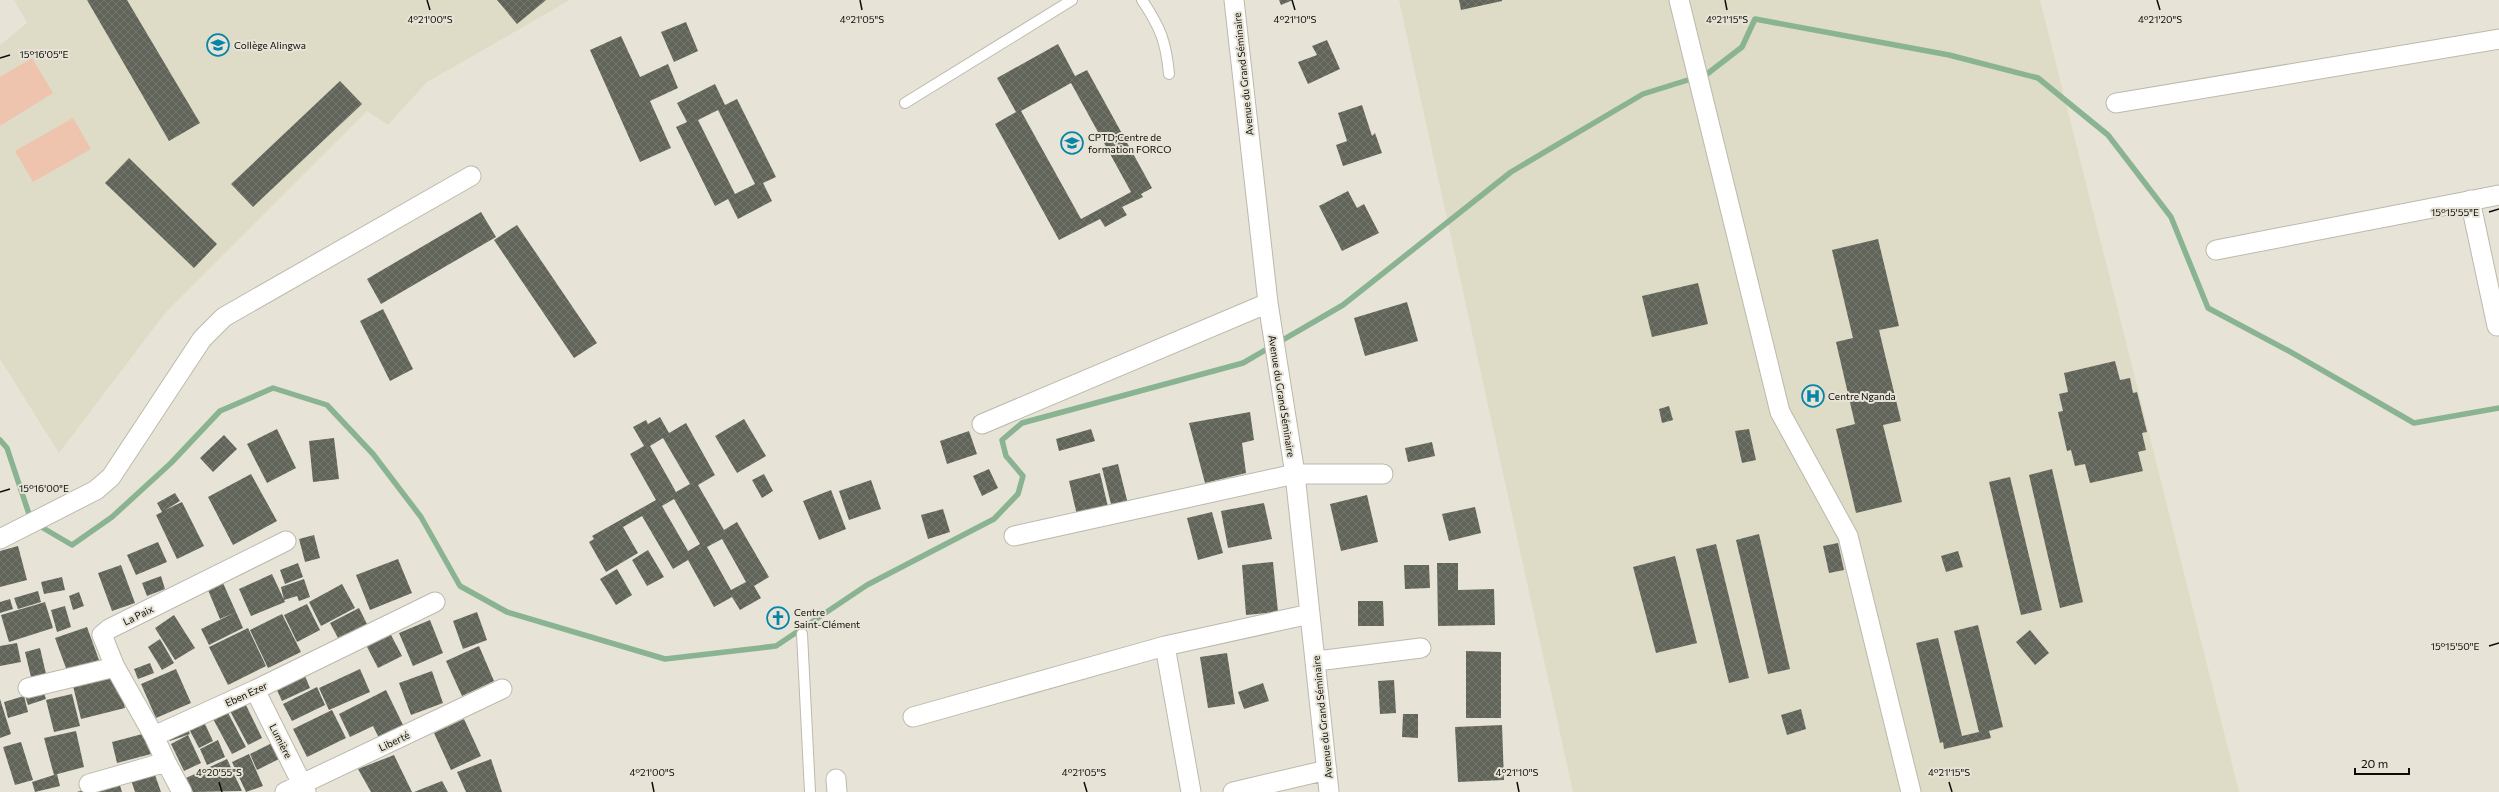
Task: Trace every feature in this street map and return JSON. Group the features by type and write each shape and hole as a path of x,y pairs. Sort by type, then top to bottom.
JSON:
{"street":[{"name":"Avenue du Grand Séminaire","path":"1234,0 1268,308 1295,474 1310,614 1317,661 1329,792"},
{"path":"1679,0 1780,412 1848,536 1911,792"},
{"path":"2116,103 2499,40"},
{"path":"8,536 96,490 111,477 202,339 224,317 471,176"},
{"path":"2216,250 2499,195"},
{"path":"2470,200 2497,326"},
{"path":"982,424 1268,308"},
{"path":"1014,536 1295,474 1383,474"},
{"name":"La Paix","path":"154,736 115,667 102,635 105,632 286,541"},
{"name":"Eben Ezer","path":"154,736 255,690 435,602"},
{"path":"913,717 1166,646 1310,614"},
{"path":"1166,646 1191,792"},
{"path":"1317,661 1421,648"},
{"path":"28,688 115,667"},
{"name":"Liberté","path":"285,792 304,788 502,689"},
{"name":"Lumière","path":"255,690 304,788"},
{"path":"154,736 182,792"},
{"path":"89,784 166,762"},
{"path":"1233,792 1327,770"}],"lane":[{"path":"905,103 1072,0"},
{"path":"1142,0 1160,28 1167,53 1169,74"},
{"path":"802,634 810,792"}],"shaded area":[{"path":"14,0 570,0 427,82 388,125 367,111 166,312 59,453 0,359 0,45 27,23"},
{"name":"Centre Nganda","path":"1399,0 2040,0 2239,792 1573,792"},
{"path":"32,58 53,93 0,126 0,77"},
{"path":"73,118 91,149 33,182 15,151"}],"building":[{"path":"87,0 127,0 200,123 169,141"},
{"path":"497,0 546,0 517,24"},
{"path":"1279,0 1293,0 1281,5"},
{"path":"1459,0 1502,0 1502,1 1461,10"},
{"path":"686,22 698,51 674,62 661,32"},
{"path":"621,36 640,77 668,64 678,88 650,101 671,148 640,162 590,50"},
{"path":"1327,40 1340,69 1308,84 1298,62 1317,55 1312,46"},
{"path":"1058,44 1075,76 1087,70 1152,188 1141,194 1143,197 1122,207 1127,215 1105,227 1100,219 1059,240 995,124 1016,112 997,78","holes":["1071,83 1131,192 1081,219 1021,111"]},
{"path":"340,81 362,104 253,207 231,184"},
{"path":"715,84 725,105 737,99 776,177 763,183 772,201 738,219 728,199 715,206 676,127 687,122 677,103","holes":["718,110 755,184 735,194 698,120"]},
{"path":"1362,105 1372,136 1375,133 1382,153 1343,166 1336,145 1347,141 1338,113"},
{"path":"129,158 217,244 194,268 105,183"},
{"path":"1348,191 1357,208 1364,204 1379,233 1342,251 1319,206"},
{"path":"481,212 496,237 381,304 367,279"},
{"path":"517,225 597,343 574,358 494,240"},
{"path":"1878,239 1899,326 1879,330 1901,421 1883,425 1902,502 1856,513 1836,429 1855,424 1836,342 1853,338 1832,250"},
{"path":"1698,283 1708,324 1652,337 1642,296"},
{"path":"1407,302 1418,341 1365,356 1354,318"},
{"path":"383,309 413,369 390,381 360,321"},
{"path":"2115,361 2120,380 2130,378 2133,393 2137,392 2147,432 2142,433 2146,450 2138,452 2143,471 2090,483 2085,464 2075,466 2071,450 2067,451 2058,412 2063,411 2059,394 2068,392 2064,373"},
{"path":"1669,406 1673,420 1662,423 1659,409"},
{"path":"1250,412 1254,440 1242,443 1246,473 1205,483 1189,423"},
{"path":"660,417 669,433 686,423 715,475 698,485 724,530 737,522 769,577 754,586 761,598 740,610 732,597 714,607 688,560 673,569 642,516 623,527 638,553 606,572 589,542 594,539 592,536 656,500 630,454 644,446 633,427 646,420 648,424","holes":["663,438 690,484 676,492 650,446","674,499 700,544 688,551 662,506","722,539 746,582 731,590 707,547"]},
{"path":"744,419 766,456 737,473 715,436"},
{"path":"277,429 296,468 267,483 247,444"},
{"path":"1091,429 1095,441 1059,451 1056,439"},
{"path":"1749,429 1756,460 1742,463 1735,431"},
{"path":"969,431 977,454 947,464 940,441"},
{"path":"224,435 237,449 213,472 200,458"},
{"path":"334,438 339,479 313,482 309,441"},
{"path":"1432,442 1435,456 1408,462 1405,448"},
{"path":"1118,464 1128,504 1112,508 1102,468"},
{"path":"989,469 998,488 982,496 973,476"},
{"path":"2052,469 2083,602 2060,608 2029,475"},
{"path":"1100,473 1108,507 1077,515 1069,481"},
{"path":"251,474 277,521 233,545 208,497"},
{"path":"764,474 773,491 762,498 752,480"},
{"path":"2010,477 2042,610 2021,615 1989,482"},
{"path":"871,480 881,509 849,520 839,491"},
{"path":"831,490 846,529 819,540 803,501"},
{"path":"175,493 180,501 165,510 182,502 204,546 177,559 156,515 162,512 157,503"},
{"path":"1367,495 1378,542 1341,551 1330,504"},
{"path":"1264,503 1272,539 1228,548 1221,511"},
{"path":"1475,507 1481,533 1449,541 1442,514"},
{"path":"943,509 950,532 928,539 921,515"},
{"path":"1212,512 1223,553 1198,560 1187,518"},
{"path":"1759,534 1790,669 1768,674 1736,540"},
{"path":"314,535 320,558 305,562 299,539"},
{"path":"158,542 167,562 136,575 127,555"},
{"path":"1838,543 1844,570 1829,573 1823,546"},
{"path":"1716,544 1749,678 1729,683 1696,549"},
{"path":"18,546 27,580 0,587 0,551"},
{"path":"648,550 664,577 647,586 632,560"},
{"path":"1958,551 1963,567 1946,572 1941,556"},
{"path":"1675,556 1697,643 1656,653 1633,567"},
{"path":"398,559 412,593 370,610 356,575"},
{"path":"1273,562 1278,612 1246,615 1242,565"},
{"path":"298,563 303,577 285,584 280,570"},
{"path":"1437,563 1458,563 1458,590 1494,589 1495,625 1438,626"},
{"path":"121,565 135,603 112,611 98,573"},
{"path":"1404,565 1429,565 1430,588 1405,589"},
{"path":"617,569 632,595 616,605 600,579"},
{"path":"272,574 285,602 251,616 239,589"},
{"path":"161,576 165,589 147,596 142,583"},
{"path":"62,577 65,590 44,594 41,582"},
{"path":"304,579 310,597 299,601 297,596 284,600 281,587"},
{"path":"223,583 236,612 220,619 208,590"},
{"path":"342,584 355,608 321,626 309,602"},
{"path":"38,591 41,602 18,609 14,598"},
{"path":"79,592 84,606 73,610 69,596"},
{"path":"10,599 13,609 0,613 0,602"},
{"path":"1358,601 1383,601 1384,626 1358,626"},
{"path":"45,602 53,628 9,642 1,615"},
{"path":"307,604 320,630 297,642 284,615"},
{"path":"65,606 71,627 57,632 51,610"},
{"path":"359,608 367,624 338,638 330,623"},
{"path":"236,612 243,628 209,645 201,629"},
{"path":"477,612 487,640 463,649 453,621"},
{"path":"282,614 301,652 268,668 250,630"},
{"path":"174,615 195,648 175,660 155,628"},
{"path":"430,620 443,653 413,666 399,633"},
{"path":"1978,625 2003,727 1989,731 1991,738 1944,749 1943,742 1940,743 1916,643 1938,638 1962,736 1979,732 1954,631"},
{"path":"87,627 99,660 67,671 55,638"},
{"path":"248,628 266,666 228,685 209,647"},
{"path":"2030,630 2049,653 2035,665 2016,642"},
{"path":"390,633 402,656 378,668 366,645"},
{"path":"160,639 174,663 162,670 148,647"},
{"path":"17,643 21,662 0,666 0,646"},
{"path":"479,646 494,681 462,696 446,661"},
{"path":"40,648 46,674 31,677 25,652"},
{"path":"1466,651 1501,652 1501,718 1466,718"},
{"path":"1227,653 1235,704 1208,708 1200,657"},
{"path":"150,663 154,673 138,679 134,669"},
{"path":"176,669 191,703 156,718 141,684"},
{"path":"360,669 370,692 329,710 319,688"},
{"path":"432,671 443,703 411,715 399,683"},
{"path":"116,675 125,708 81,719 73,686"},
{"path":"305,676 310,688 282,701 276,688"},
{"path":"1394,680 1396,713 1380,714 1378,681"},
{"path":"1263,683 1269,701 1244,709 1238,692"},
{"path":"42,687 46,699 28,705 24,693"},
{"path":"317,687 325,705 292,721 283,704"},
{"path":"386,690 405,729 381,742 373,726 350,737 339,714"},
{"path":"72,694 80,726 54,732 46,700"},
{"path":"24,696 28,712 8,718 4,702"},
{"path":"0,699 11,734 0,738"},
{"path":"244,701 262,738 248,745 229,709"},
{"path":"226,709 246,747 232,754 212,717"},
{"path":"1801,709 1806,729 1787,735 1781,715"},
{"path":"332,710 346,738 307,757 293,729"},
{"path":"1403,714 1418,714 1418,738 1402,737"},
{"path":"464,719 481,756 451,770 434,733"},
{"path":"204,722 213,741 199,748 189,729"},
{"path":"186,725 190,734 170,741 167,733"},
{"path":"1502,725 1504,780 1458,782 1455,727"},
{"path":"76,731 84,767 54,775 44,738"},
{"path":"150,732 155,753 117,763 112,742"},
{"path":"188,735 201,763 184,771 171,744"},
{"path":"218,740 225,757 207,765 200,749"},
{"path":"21,742 33,780 15,785 3,747"},
{"path":"272,743 279,759 257,770 250,754"},
{"path":"249,754 263,786 246,792 232,762"},
{"path":"394,755 412,792 371,792 358,769"},
{"path":"227,759 242,791 193,792 186,778"},
{"path":"491,759 502,792 466,792 457,772"},
{"path":"154,772 161,792 135,792 131,780"},
{"path":"57,774 60,786 35,792 32,782"},
{"path":"118,779 122,792 77,792"},
{"path":"442,781 448,792 414,792"}],"waterway":[{"path":"38,525 72,545 112,517 171,463 220,411 273,388 327,405 373,454 421,517 460,586 507,612 665,659 776,646 867,585 994,519 1018,494 1023,476 1006,456 1002,440 1022,423 1243,363 1343,305 1511,172 1643,94 1707,74 1742,47 1755,19 1949,55 2038,78 2108,135 2171,217 2208,308 2287,350 2414,423 2499,408"},
{"path":"0,440 7,448 31,520"}],"place":[{"name":"Collège Alingwa","path":"218,45"},
{"name":"CPTD;Centre de formation FORCO","path":"1072,143"},
{"name":"Centre Nganda","path":"1813,396"},
{"name":"Centre Saint-Clément","path":"778,618"}]}
